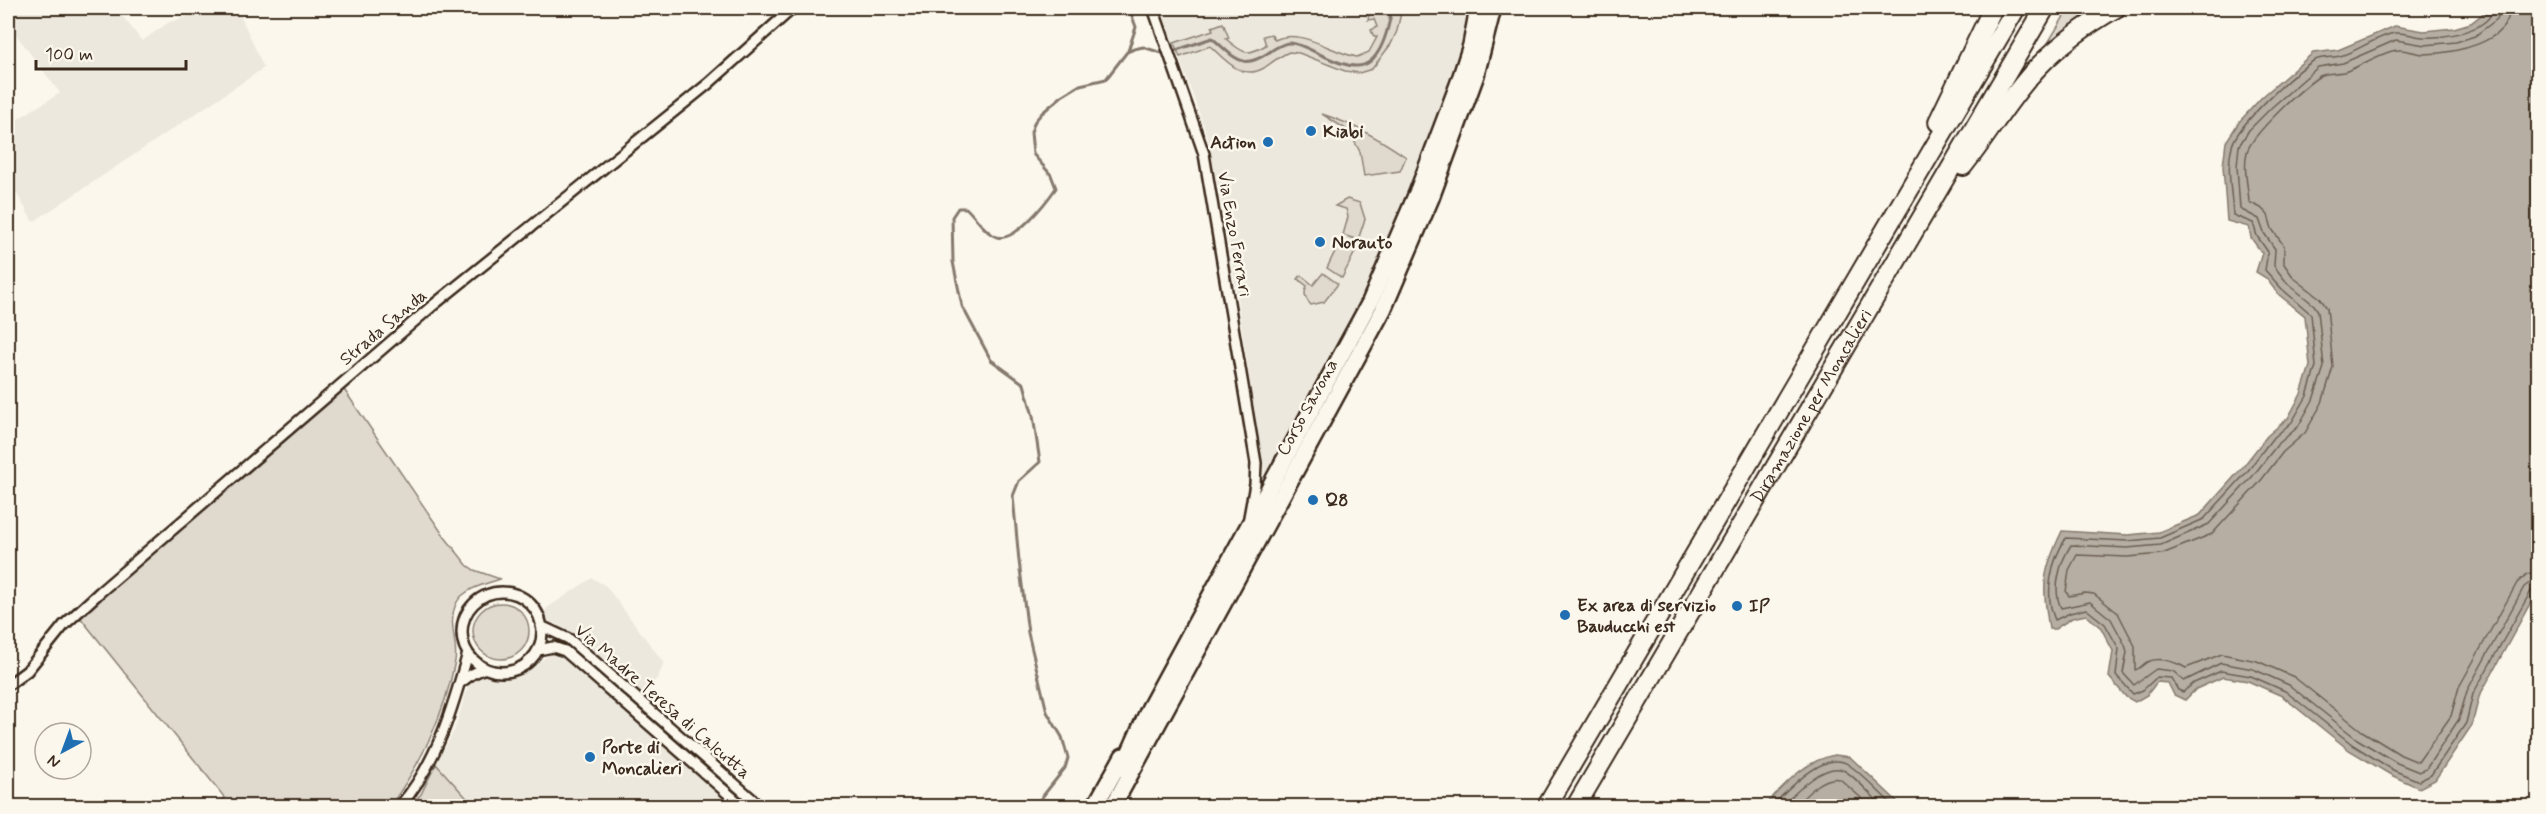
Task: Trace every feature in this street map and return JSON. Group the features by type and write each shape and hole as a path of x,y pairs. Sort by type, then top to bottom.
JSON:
{"highway":[{"path":"1928,159 1941,115 1993,8"},
{"name":"Diramazione per Moncalieri","path":"1547,807 2016,8"},
{"name":"Diramazione per Moncalieri","path":"1576,807 2045,8"},
{"path":"1933,199 1956,175 2038,67 2092,21 2116,8"}],"main road":[{"name":"Corso Savona","path":"1106,807 1247,525 1370,302 1395,248 1463,72 1478,8"},
{"name":"Corso Savona","path":"1113,807 1156,711 1383,310 1427,208 1476,75 1493,8"},
{"path":"1095,807 1156,711"},
{"path":"1123,807 1156,711"}],"street":[{"name":"Strada Sanda","path":"8,685 27,671 64,625 108,584 431,308 708,84 793,8"},
{"name":"Via Enzo Ferrari","path":"1153,8 1204,154 1256,472 1247,525"},
{"path":"507,592 519,596 534,608 542,626 538,650 519,668 496,671 485,668 468,653 462,635 465,616 472,605 488,595 507,592"},
{"name":"Via Madre Teresa di Calcutta","path":"542,626 569,639 760,807"},
{"name":"Via Madre Teresa di Calcutta","path":"538,650 553,647 565,651 742,807"},
{"path":"400,807 413,792 448,722 468,653"},
{"path":"460,683 485,668"}],"shaded area":[{"path":"8,8 116,8 142,41 169,22 218,8 237,8 264,68 33,222 8,178 8,125 60,93 8,24"},
{"path":"1161,8 1470,8 1455,66 1384,257 1338,351 1265,478 1225,220 1207,135"},
{"path":"1370,8 1402,8 1397,31 1391,44 1372,69 1359,73 1345,71 1299,53 1289,52 1264,68 1248,72 1234,67 1210,46 1180,57 1174,43 1213,30 1212,27 1223,23 1229,38 1226,39 1245,52 1254,51 1266,45 1263,36 1271,34 1275,40 1285,37 1305,39 1357,57 1369,52 1377,37 1374,37 1371,30 1377,27 1374,19 1368,20"},
{"path":"2069,8 2100,8 2050,45 2048,43"},
{"path":"1322,114 1366,132 1406,157 1400,171 1364,176 1360,152 1349,131"},
{"path":"1347,199 1360,203 1365,219 1358,240 1343,235 1348,217 1346,209 1335,206"},
{"path":"1340,241 1357,248 1342,278 1327,268"},
{"path":"1323,273 1338,284 1324,302 1311,305 1306,296 1307,286 1298,279 1301,275 1313,285"},
{"path":"343,388 444,536 467,565 474,570 500,579 470,590 457,602 453,618 456,654 445,700 422,755 390,806 214,806 225,798 79,616"},
{"path":"592,578 606,586 664,663 658,677 642,695 571,632 548,622 543,615 547,608"},
{"path":"501,603 512,605 521,611 527,620 529,631 527,642 521,651 512,657 501,659 490,657 481,651 475,642 473,631 475,620 481,611 490,605"},
{"path":"551,653 566,661 732,806 474,806 436,764 454,731 470,680 481,675 492,678 521,676"},
{"path":"436,764 474,806 410,806 421,794"}],"water":[{"path":"2490,8 2538,8 2538,589 2479,697 2472,725 2435,780 2419,788 2391,775 2349,750 2282,696 2248,681 2223,677 2196,689 2185,700 2174,695 2168,683 2157,682 2147,695 2135,702 2126,697 2109,677 2113,651 2101,628 2086,615 2072,618 2055,629 2049,629 2045,578 2062,531 2128,535 2159,532 2200,515 2267,436 2288,418 2301,394 2310,366 2305,316 2278,294 2266,278 2256,272 2262,253 2251,238 2249,227 2227,221 2223,166 2226,142 2239,122 2262,97 2313,53 2338,50 2395,26 2424,31 2454,28 2471,23"},
{"path":"1835,755 1850,757 1902,806 1764,806 1787,782 1805,768 1814,762"}],"waterway":[{"path":"1128,51 1136,27 1129,8"},
{"path":"1035,806 1065,768 1068,758 1062,737 1047,712 1028,633 1019,561 1013,496 1019,481 1040,462 1033,416 1024,384 991,360 962,306 953,262 952,217 958,208 966,208 984,228 997,237 1013,234 1030,220 1056,188 1051,175 1033,154 1031,132 1035,121 1062,96 1080,85 1106,79 1127,52 1143,47 1165,54 1212,38 1241,60 1254,60 1289,43 1351,66 1365,65 1378,53 1386,35 1392,8"}],"place":[{"name":"Kiabi","path":"1311,131"},
{"name":"Action","path":"1268,142"},
{"name":"Norauto","path":"1320,242"},
{"name":"Q8","path":"1313,500"},
{"name":"IP","path":"1737,606"},
{"name":"Ex area di servizio Bauducchi est","path":"1565,615"},
{"name":"Porte di Moncalieri","path":"590,757"}]}
